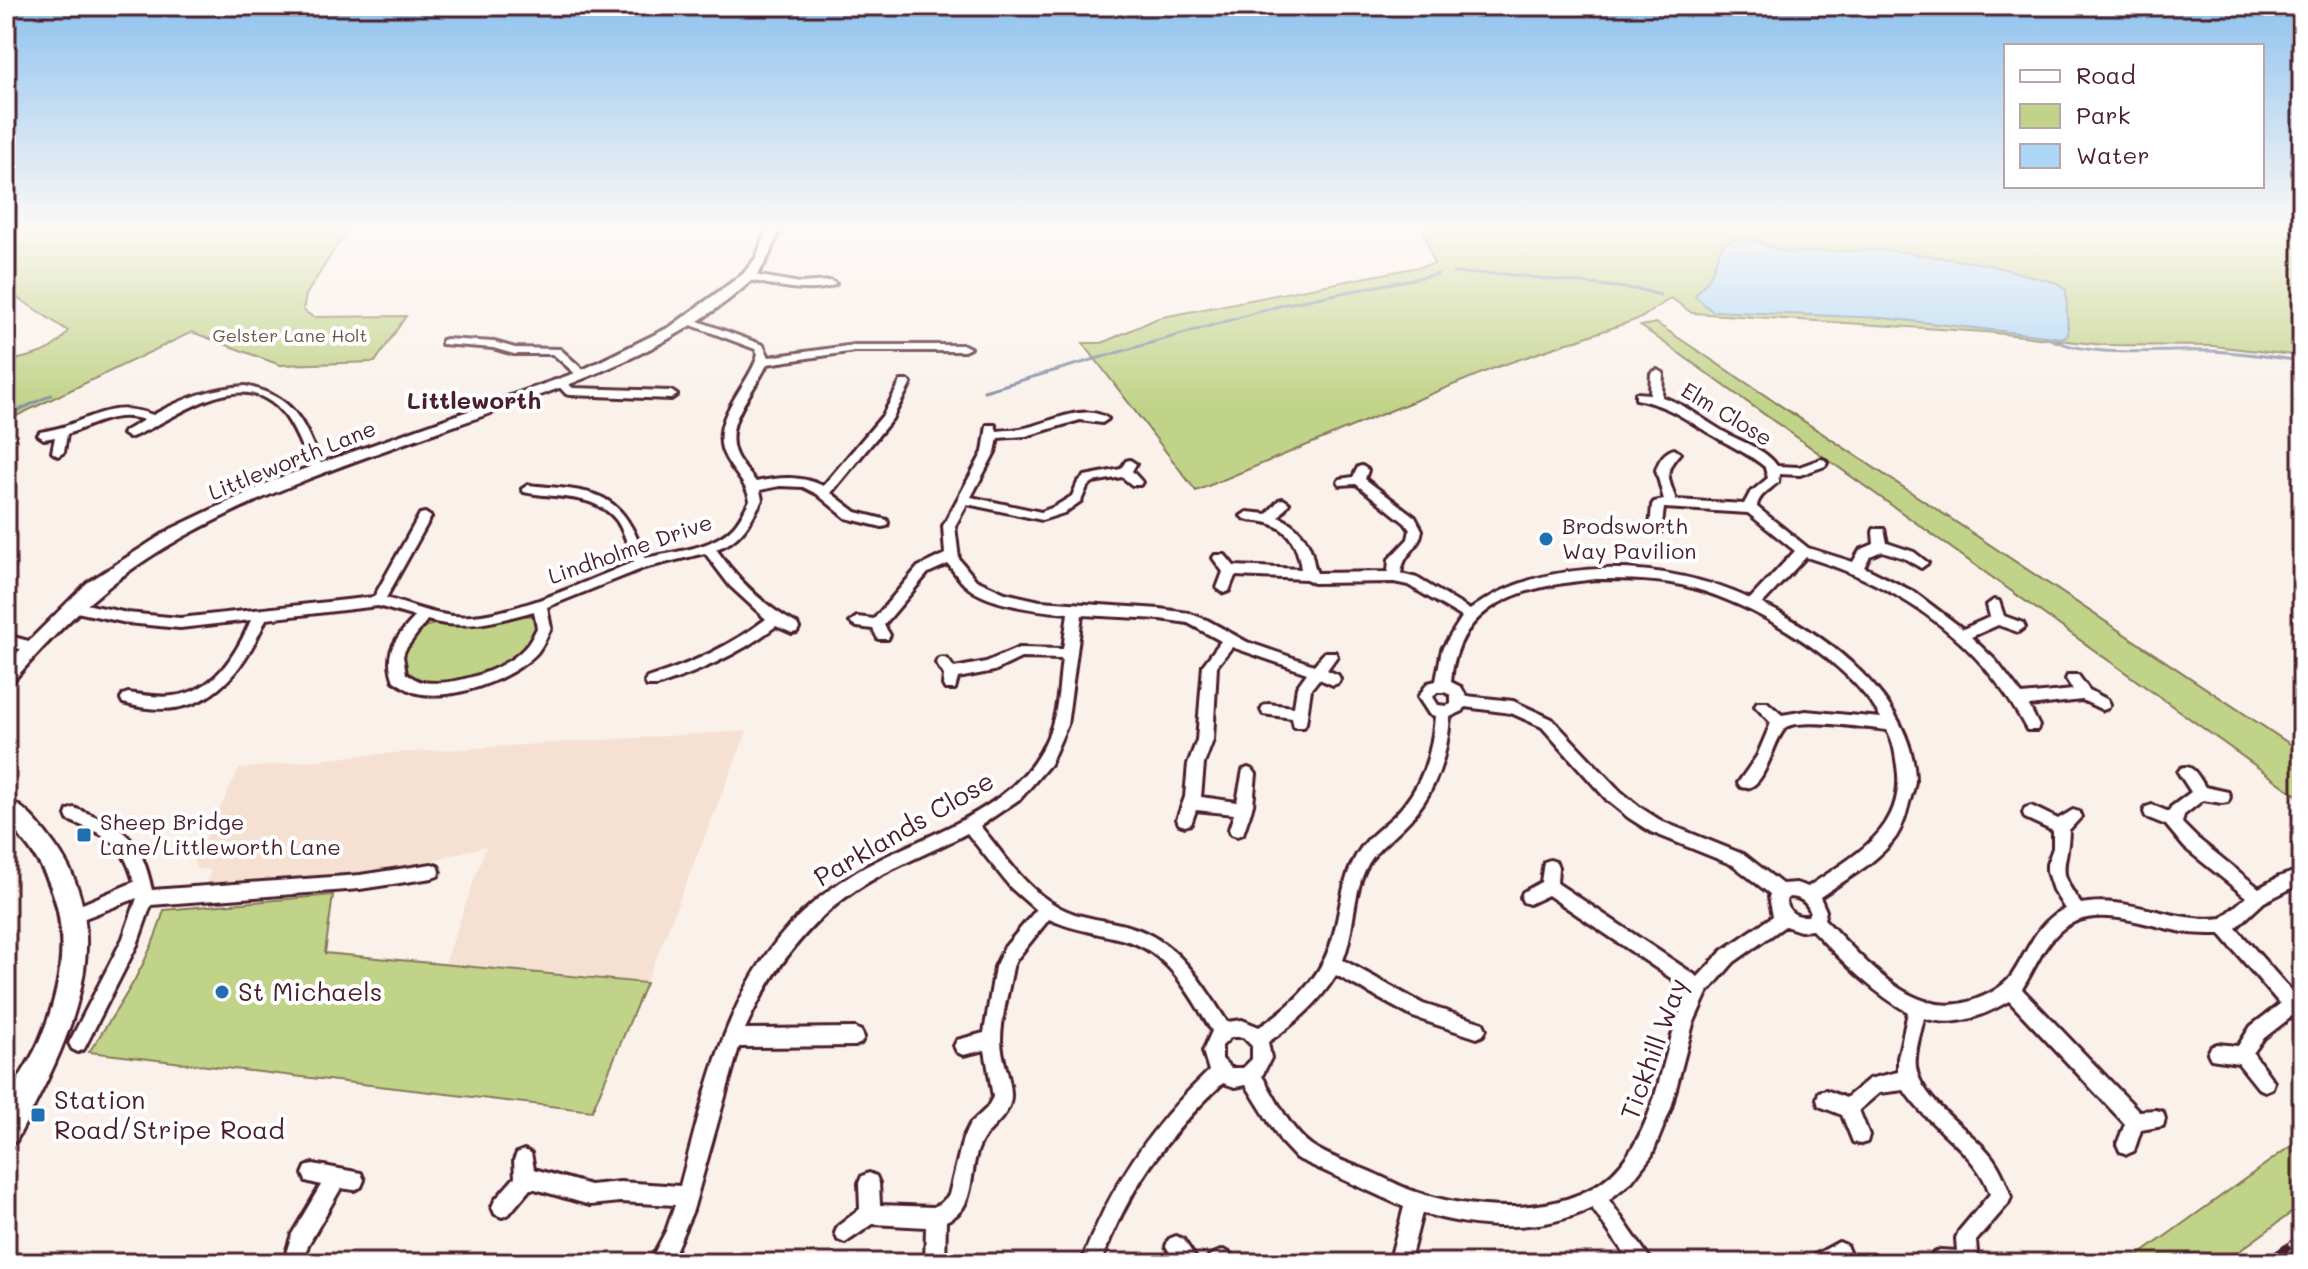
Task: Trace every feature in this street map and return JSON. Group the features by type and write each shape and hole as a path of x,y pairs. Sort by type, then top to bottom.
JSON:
{"main road":[{"path":"6,808 31,828 52,857 69,891 73,951 61,1015 51,1044 6,1131"}],"street":[{"name":"Littleworth Lane","path":"6,676 72,606 111,573 177,533 252,496 318,470 583,375 690,321 735,287"},
{"path":"790,287 806,291 819,287"},
{"path":"690,321 763,351 763,361 735,409 727,440 732,458 754,487 777,481 791,482 824,493 837,507 855,516 882,523"},
{"path":"446,342 494,345 514,351 556,351 583,375"},
{"path":"763,361 855,348 913,352 964,348"},
{"path":"507,363 514,351"},
{"name":"Elm Close","path":"1656,397 1657,373"},
{"path":"562,383 570,391 671,395"},
{"path":"824,493 880,427 905,383"},
{"path":"129,434 206,395 234,391 259,393 288,411 318,470"},
{"path":"882,394 899,396"},
{"name":"Elm Close","path":"1640,396 1656,397 1688,411 1715,432 1764,458 1773,470 1774,479 1753,496 1751,509"},
{"path":"44,435 116,410 130,410 154,420"},
{"path":"1102,419 1080,410 1026,432 992,432 989,452 949,526 947,538 951,557 971,583 990,594 1024,604 1174,615 1207,625 1230,640 1333,679"},
{"path":"58,452 62,431"},
{"path":"1671,503 1660,471 1664,460 1674,453"},
{"path":"1773,470 1800,471 1821,463"},
{"path":"963,499 1041,522 1077,498 1082,485 1089,479 1130,473"},
{"path":"1355,478 1410,520 1416,530 1414,541 1396,559 1394,577"},
{"name":"Lindholme Drive","path":"72,606 127,618 180,623 378,601 424,615 470,621 508,615 641,564 723,542 746,520 756,500 754,487"},
{"path":"528,489 589,497 613,508 623,520 641,564"},
{"path":"1271,518 1283,503"},
{"path":"1656,529 1658,505 1671,503 1751,509 1803,551 1856,568 1893,585 1960,636 1993,667 2020,701 2032,726"},
{"path":"844,530 855,516"},
{"path":"1247,516 1280,521 1297,537 1306,554 1309,574"},
{"path":"378,601 425,517"},
{"path":"1856,568 1865,553 1880,539 1921,563"},
{"path":"708,548 725,572 775,619 792,628"},
{"path":"1752,606 1803,551"},
{"path":"857,622 880,630 923,570 951,557"},
{"path":"1220,558 1230,571"},
{"path":"1230,571 1309,574 1320,580 1394,577 1427,588 1472,617"},
{"path":"1224,588 1230,571"},
{"path":"1443,686 1451,644 1472,617 1485,607 1538,581 1573,575 1692,583 1752,606 1836,657 1873,693 1892,725 1906,761 1903,806 1896,824 1881,843 1808,896"},
{"name":"Lindholme Drive","path":"424,615 397,653 400,677 411,685 454,689 497,675 527,653 543,630 546,613 540,604"},
{"name":"Parklands Close","path":"659,1263 678,1229 732,1038 757,983 808,917 861,878 970,825 1003,806 1023,788 1055,742 1076,608"},
{"path":"1960,636 1996,612 2018,627"},
{"path":"153,686 135,700 180,701 215,685 240,659 260,616"},
{"path":"652,682 672,669 709,664 731,653 775,619"},
{"path":"6,640 31,647"},
{"path":"1185,819 1192,803 1196,764 1205,740 1210,665 1230,640"},
{"path":"948,674 989,667 1019,653 1070,654"},
{"path":"1268,710 1299,718 1304,687 1330,656"},
{"path":"2073,679 2084,694 2103,704"},
{"path":"1443,686 1456,691 1460,701 1454,711 1443,712 1430,706 1425,697 1429,689 1443,686"},
{"path":"2020,701 2084,694"},
{"path":"1460,701 1513,707 1547,723 1614,796 1635,813 1657,827 1739,860 1780,892"},
{"path":"1762,706 1781,723"},
{"path":"1257,1039 1290,1017 1309,998 1333,964 1343,933 1351,880 1375,840 1405,813 1431,779 1440,757 1443,712"},
{"path":"1746,783 1781,723 1806,717 1892,725"},
{"path":"2186,772 2200,793 2222,797"},
{"path":"1237,829 1244,809 1248,774"},
{"path":"2174,821 2177,812 2200,793"},
{"path":"1192,803 1244,809"},
{"path":"2152,812 2174,821 2191,843 2258,897"},
{"path":"2031,813 2067,822 2056,875 2077,912"},
{"path":"74,815 117,834 130,844 144,892 131,940 78,1043"},
{"path":"970,825 1026,892 1047,909 1092,927 1129,933 1152,942 1172,958 1223,1032"},
{"path":"1549,886 1550,867"},
{"path":"72,916 144,892 345,883 432,871"},
{"path":"1815,921 1900,1000 1917,1010 1961,1015 2011,991 2049,930 2077,912 2103,911 2194,926 2224,926 2258,897 2302,876"},
{"path":"1529,897 1549,886"},
{"path":"1549,886 1700,988"},
{"path":"1780,892 1791,889 1808,896 1818,911 1815,921"},
{"path":"1780,892 1776,902 1785,917 1803,924 1815,921"},
{"path":"845,1233 870,1214 922,1219 936,1216 958,1200 970,1145 977,1131 994,1115 1002,1097 992,1040 1004,967 1010,954 1047,909"},
{"name":"Tickhill Way","path":"1250,1075 1289,1136 1303,1151 1415,1201 1481,1214 1524,1217 1579,1206 1596,1198 1631,1167 1644,1149 1659,1117 1700,988 1728,959 1785,917"},
{"path":"2224,926 2289,1001 2289,1008 2257,1029 2243,1055"},
{"path":"1333,964 1419,1011 1477,1029"},
{"path":"2011,991 2052,1030 2074,1059 2135,1121"},
{"path":"1917,1010 1906,1066 1910,1081 1923,1099 1989,1166 1999,1183 2001,1197 1966,1238 1967,1262 1940,1260"},
{"path":"1238,1029 1257,1039 1262,1058 1250,1075 1240,1078 1221,1072 1215,1065 1212,1048 1215,1039 1223,1032 1238,1029"},
{"path":"732,1038 855,1037"},
{"path":"963,1046 992,1040"},
{"path":"2217,1053 2243,1055 2265,1082"},
{"path":"1091,1263 1130,1176 1157,1138 1221,1072"},
{"path":"1849,1108 1876,1083 1910,1081"},
{"path":"1826,1099 1849,1108 1860,1135"},
{"path":"2135,1121 2156,1119"},
{"path":"2127,1144 2135,1121"},
{"path":"502,1207 525,1180 524,1160"},
{"path":"293,1263 299,1241 345,1179 313,1174"},
{"path":"525,1180 546,1181 571,1192 590,1195 620,1192 687,1196"},
{"path":"869,1183 870,1214"},
{"path":"1596,1198 1643,1263"},
{"path":"1402,1263 1415,1201"},
{"path":"935,1263 936,1216"},
{"path":"1820,1263 1839,1252"}],"shaded area":[{"path":"747,731 646,983 445,964 486,846 368,877 206,887 211,870 197,869 194,862 239,769 363,755"}],"green space":[{"name":"Gelster Lane Holt","path":"6,287 311,287 303,310 313,317 406,316 375,362 280,365 192,332 6,421 6,362 33,356 56,345 68,331"},
{"path":"1315,287 2302,287 2302,356 2214,346 2104,345 1985,332 1692,313 1671,298 1641,318 1494,368 1196,491 1083,343 1102,343 1158,318"},
{"path":"1656,323 2302,752 2302,799 1641,326"},
{"path":"508,615 533,616 546,621 527,653 454,689 400,677 406,638 423,627 448,621"},
{"path":"333,895 325,953 646,983 592,1111 89,1052 142,966 164,910"},
{"path":"2302,1138 2302,1205 2223,1263 2128,1263"}],"water":[{"path":"1702,287 2062,287 2066,290 2068,335 2062,338 1884,318 1712,311 1695,296"}],"waterway":[{"path":"984,391 1286,304 1371,287"},
{"path":"1618,287 1660,295"},
{"path":"2044,336 2081,348 2103,351 2221,352 2302,361"},
{"path":"6,416 51,395"}],"railway":[{"path":"2265,1263 2302,1237"},
{"path":"2297,1263 2302,1259"}],"place":[{"name":"Brodsworth Way Pavilion","path":"1546,539"},
{"name":"Sheep Bridge Lane/Littleworth Lane","path":"84,835"},
{"name":"St Michaels","path":"222,992"},
{"name":"Station Road/Stripe Road","path":"38,1115"}],"district":[{"name":"Littleworth","path":"474,401"}]}
